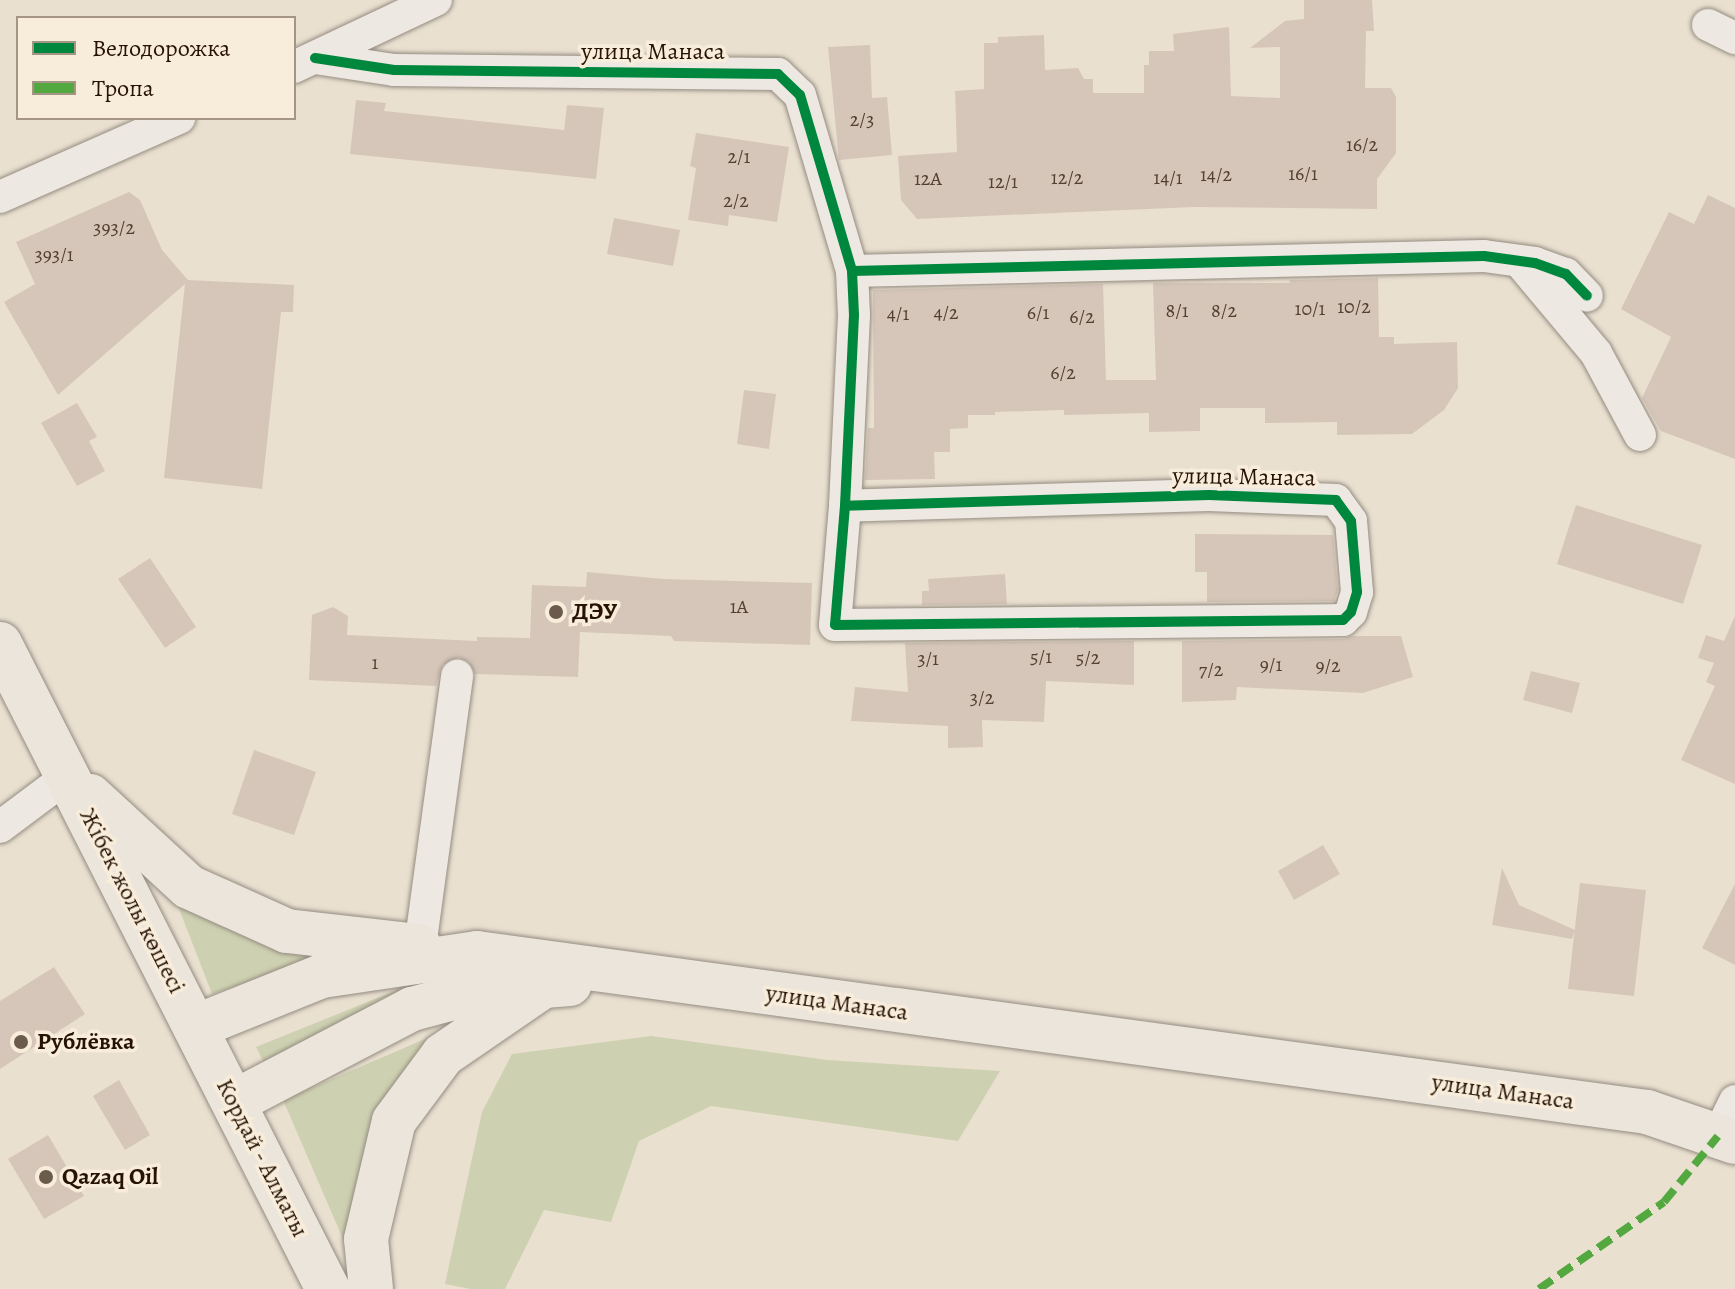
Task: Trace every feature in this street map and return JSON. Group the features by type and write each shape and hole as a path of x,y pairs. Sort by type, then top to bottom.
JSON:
{"highway":[{"name":"Жібек жолы көшесі","path":"0,644 195,1027"},
{"path":"68,776 189,887 287,931 649,977"},
{"path":"195,1027 322,976 477,953"},
{"path":"234,1102 412,1009 479,991 649,977"},
{"name":"улица Манаса","path":"649,977 1647,1112 1729,1127"},
{"path":"371,1289 366,1239 394,1121 443,1055 541,987"},
{"name":"Кордай - Алматы","path":"195,1027 328,1289"}],"street":[{"path":"305,62 436,0"},
{"name":"улица Манаса","path":"305,62 394,70 778,74 800,95 852,271 854,315 845,506 835,625 1343,620 1351,612 1357,592 1351,521 1336,500 1209,495 845,506"},
{"path":"0,197 174,120"},
{"path":"852,271 1410,255 1484,256 1519,261 1566,274 1587,296"},
{"path":"1519,261 1596,353 1640,435"},
{"path":"420,947 457,676"},
{"name":"Жібек жолы көшесі","path":"0,827 68,776"}],"green space":[{"path":"176,901 319,959 212,994"},
{"path":"507,976 266,1067 256,1047 407,986"},
{"path":"455,1026 349,1253 283,1100"},
{"path":"651,1036 828,1060 1000,1071 958,1141 711,1106 639,1141 611,1222 544,1210 505,1289 471,1289 445,1284 482,1112 512,1054"}],"building":[{"path":"1304,0 1372,0 1374,31 1366,31 1365,88 1391,88 1396,97 1396,153 1377,179 1377,209 1194,207 917,219 901,200 898,156 957,152 955,91 984,89 984,43 998,43 998,37 1044,35 1045,70 1078,68 1084,79 1093,79 1093,93 1144,93 1144,65 1149,65 1149,51 1174,51 1173,34 1229,27 1231,96 1280,98 1280,47 1250,48 1285,21 1304,19"},
{"path":"870,45 872,98 887,97 892,155 839,160 828,47"},
{"path":"356,100 386,103 384,111 564,130 567,105 604,108 596,179 350,154"},
{"path":"696,133 789,147 777,222 729,215 728,226 688,220 696,168 690,166"},
{"path":"129,192 140,200 162,250 188,280 294,285 293,312 281,312 262,489 164,478 185,284 58,395 4,302 35,284 16,242"},
{"path":"1708,195 1735,208 1735,459 1661,431 1642,398 1671,337 1621,309 1669,212 1694,224"},
{"path":"614,218 680,230 673,266 607,254"},
{"path":"1378,278 1379,337 1394,337 1394,344 1457,342 1458,388 1444,410 1412,434 1337,435 1337,422 1265,423 1265,408 1200,408 1200,431 1149,432 1149,413 1064,415 1064,410 995,412 995,415 968,415 968,428 950,429 950,452 934,452 935,479 865,480 868,428 874,428 873,290 1103,284 1106,380 1156,380 1153,283 1290,283 1289,280"},
{"path":"744,390 776,394 769,449 737,444"},
{"path":"77,403 97,437 89,441 105,471 77,486 41,423"},
{"path":"1576,505 1702,545 1683,604 1557,564"},
{"path":"1195,534 1333,535 1338,590 1334,601 1207,602 1207,572 1195,572"},
{"path":"150,558 196,627 165,648 118,579"},
{"path":"587,572 664,579 812,583 810,645 674,641 671,636 580,632 578,677 475,674 469,662 459,657 442,665 436,686 309,680 312,615 333,607 348,616 347,635 477,641 477,637 530,638 532,585 586,587"},
{"path":"1005,574 1007,604 922,605 922,591 929,591 928,579"},
{"path":"1735,616 1735,784 1681,760 1715,686 1706,682 1714,663 1698,658 1706,635 1724,641"},
{"path":"1352,636 1401,636 1413,677 1363,693 1237,687 1236,700 1182,702 1182,641 1343,639"},
{"path":"1134,641 1134,685 1046,681 1044,722 982,720 983,747 948,748 948,726 851,721 855,687 908,692 905,643"},
{"path":"1531,671 1580,683 1572,713 1523,700"},
{"path":"254,750 316,772 294,835 232,814"},
{"path":"1323,845 1340,874 1294,900 1278,871"},
{"path":"1502,868 1519,905 1575,930 1572,939 1492,925"},
{"path":"1580,883 1646,890 1634,996 1568,989"},
{"path":"1735,884 1735,965 1702,948"},
{"name":"Рублёвка","path":"54,967 85,1014 0,1069 0,1001"},
{"path":"119,1080 150,1135 125,1150 93,1096"},
{"name":"Qazaq Oil","path":"48,1135 84,1196 44,1219 8,1159"}],"marked path":[{"path":"1539,1289 1664,1202 1718,1136"}],"cycle path":[{"path":"315,58 394,70 778,74 800,95 852,271 854,315 845,506 835,625 1343,620 1351,612 1357,592 1351,521 1336,500 1209,495 845,506"},
{"path":"852,271 1484,256 1535,263 1566,274 1587,296"}],"place":[{"name":"ДЭУ","path":"556,612"},
{"name":"Рублёвка","path":"21,1042"},
{"name":"Qazaq Oil","path":"46,1177"}]}
